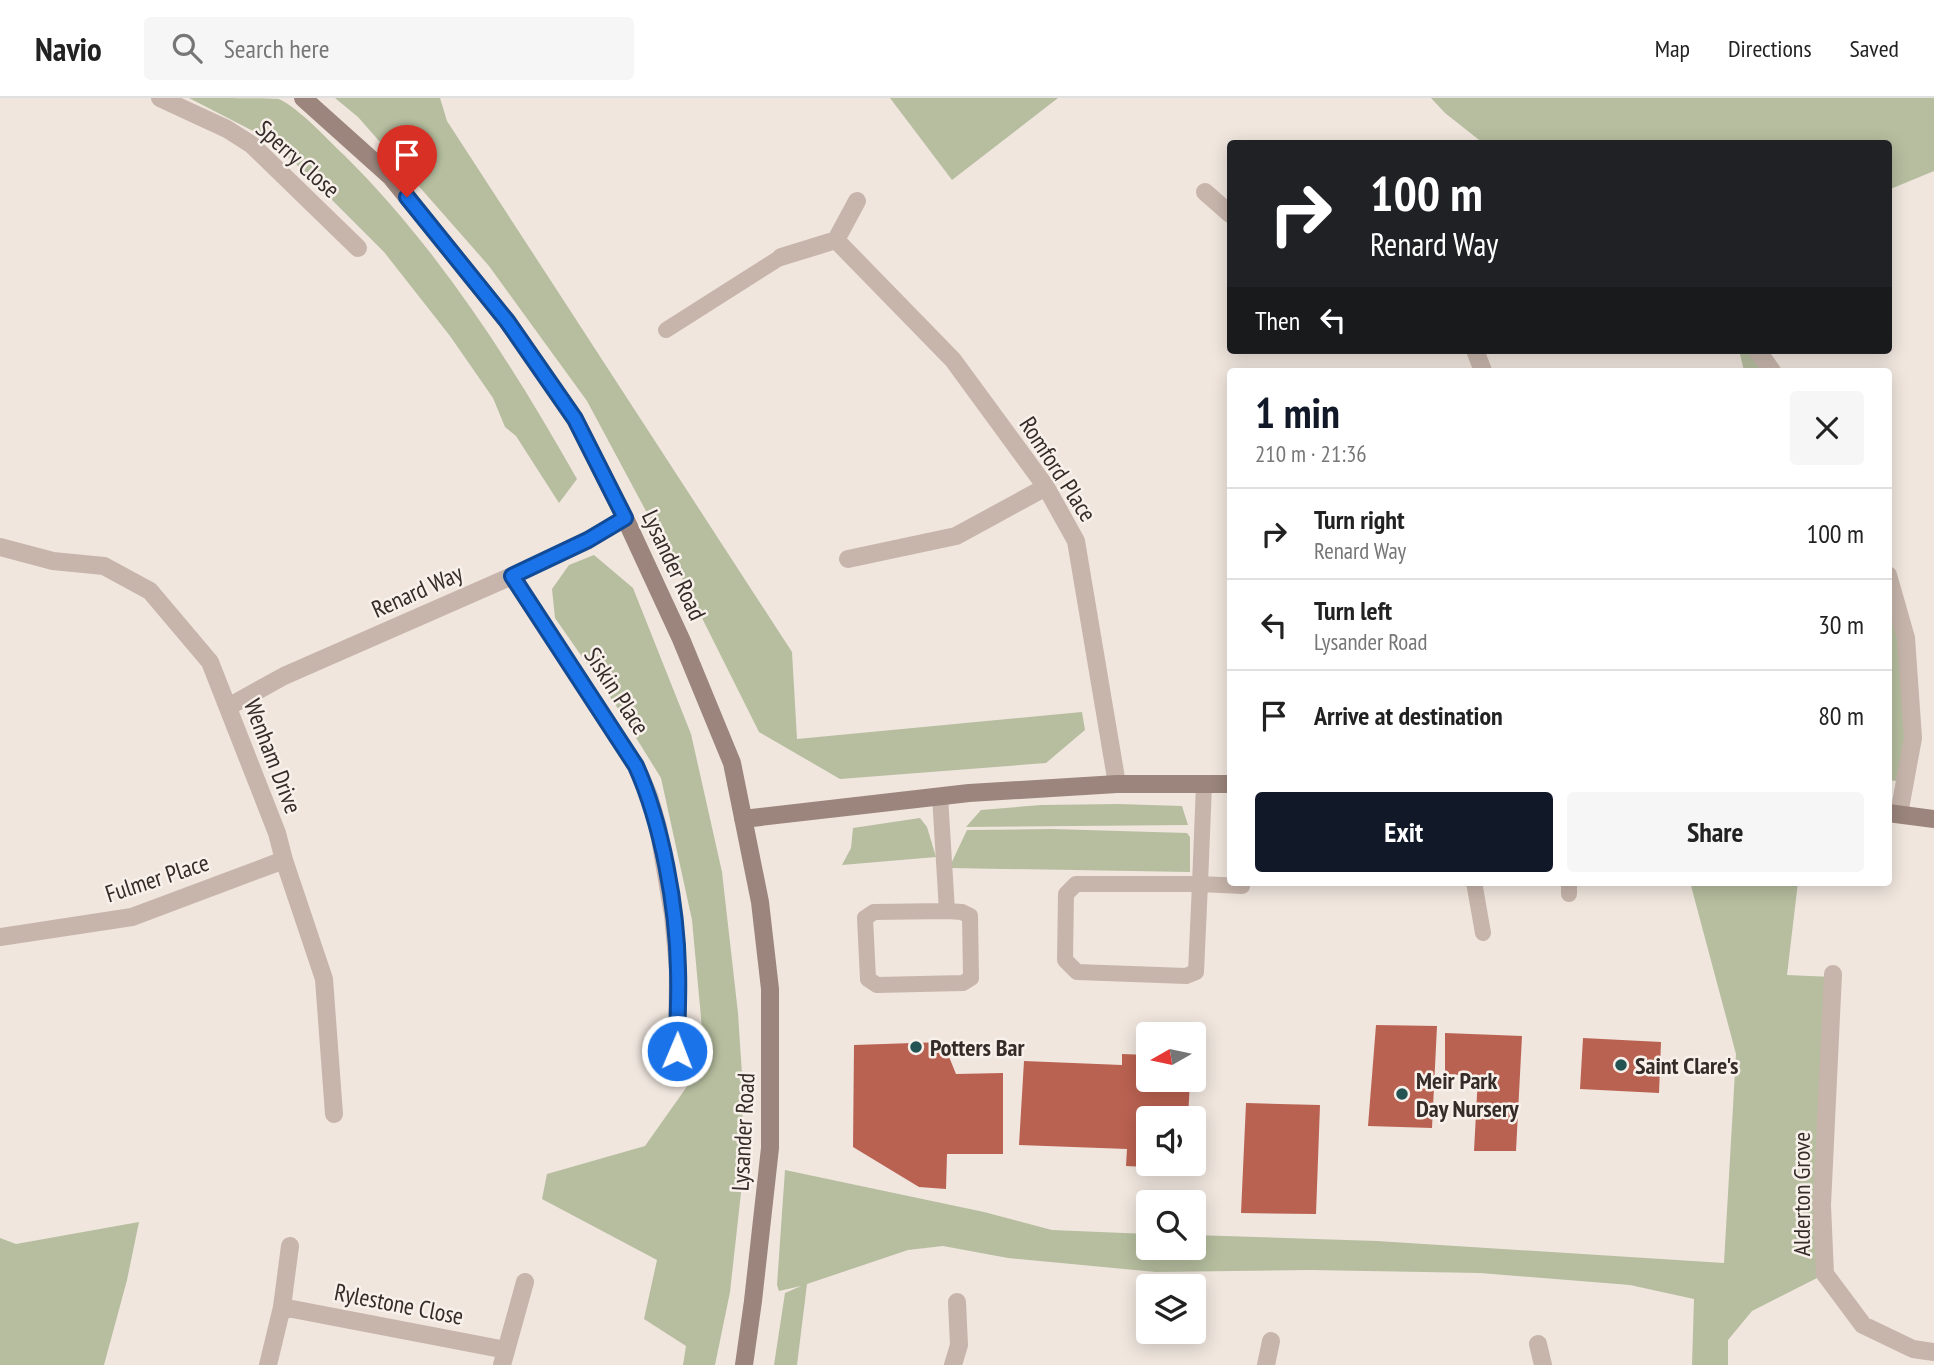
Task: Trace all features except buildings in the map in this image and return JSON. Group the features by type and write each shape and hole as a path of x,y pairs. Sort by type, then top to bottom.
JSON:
{"street":[{"name":"Sperry Close","path":"160,98 227,129 252,145 358,248"},
{"name":"Lysander Road","path":"303,98 391,177 507,321 575,419 681,639 732,764 761,902 770,989 771,1148 744,1365"},
{"path":"1205,192 1227,211"},
{"path":"781,257 836,240 857,201"},
{"name":"Romford Place","path":"836,240 953,360 1046,487 1076,541 1117,784"},
{"path":"848,559 956,536 1046,487"},
{"name":"Renard Way","path":"228,707 284,676 588,540 625,518"},
{"name":"Wenham Drive","path":"0,547 53,561 104,566 150,591 210,662 277,833 324,979 334,1114"},
{"name":"Siskin Place","path":"512,576 636,766 649,796 658,827 673,915 678,969 677,1051"},
{"path":"1892,589 1906,638 1913,738 1894,814 1934,819"},
{"path":"743,819 940,796 1117,784 1227,784"},
{"name":"Fulmer Place","path":"0,937 132,917 284,860"},
{"name":"Alderton Grove","path":"1833,974 1822,1205 1825,1274 1863,1325 1913,1349 1934,1352"},
{"path":"268,1365 282,1307 290,1246"},
{"name":"Rylestone Close","path":"282,1307 504,1358 525,1282"},
{"path":"953,1365 959,1345 957,1302"},
{"path":"1266,1365 1271,1341"},
{"path":"1538,1344 1543,1365"}],"lane":[{"path":"666,330 781,257"},
{"path":"1204,784 1200,884 1196,972 1186,976 1077,972 1065,960 1066,894 1076,884 1200,884 1227,885"},
{"path":"940,796 947,911"},
{"path":"1475,886 1483,933"},
{"path":"947,911 962,912 970,916 971,978 963,983 877,985 868,979 865,918 874,912 947,911"}],"green space":[{"path":"189,98 279,99 313,125 379,191 472,309 527,393 577,479 559,503 516,436 505,427 493,398 450,336 384,252 296,164 257,133"},
{"path":"335,98 440,98 447,121 792,652 797,739 1082,712 1085,730 1046,763 840,779 759,732 684,582 587,401 489,266 358,117"},
{"path":"890,98 1058,98 952,180"},
{"path":"1431,98 1934,98 1934,171 1892,188 1892,140 1479,140 1445,113"},
{"path":"1740,354 1753,354 1762,368 1743,368"},
{"path":"594,555 633,588 691,734 722,872 738,1013 743,1090 741,1193 730,1292 715,1365 683,1365 686,1346 644,1319 657,1260 542,1199 547,1174 645,1146 705,1061 692,920 661,778 617,707 555,618 552,589 569,565"},
{"path":"1892,615 1899,639 1906,737 1897,781 1892,780"},
{"path":"1041,805 1182,806 1188,825 966,827 981,810"},
{"path":"920,818 927,827 936,857 842,865 851,848 853,828"},
{"path":"1052,829 1187,833 1190,837 1190,872 949,868 967,830"},
{"path":"1691,886 1798,886 1787,975 1833,977 1825,1274 1752,1311 1728,1340 1728,1365 1692,1365 1694,1299 1630,1285 1480,1273 1311,1270 1156,1272 1008,1258 943,1246 908,1250 807,1284 797,1365 774,1365 785,1293 801,1286 779,1291 777,1285 785,1170 984,1212 1052,1230 1136,1234 1136,1260 1206,1260 1206,1235 1377,1241 1724,1263 1736,1054"},
{"path":"139,1222 127,1280 104,1365 0,1365 0,1238 16,1244"}],"place":[{"name":"Potters Bar","path":"916,1047"},
{"name":"Saint Clare's","path":"1621,1065"},
{"name":"Meir Park Day Nursery","path":"1402,1094"}],"route":[{"path":"407,197 507,321 575,419 625,518 588,540 512,576 636,766 649,796 658,827 673,915 678,969 677,1051"}]}
